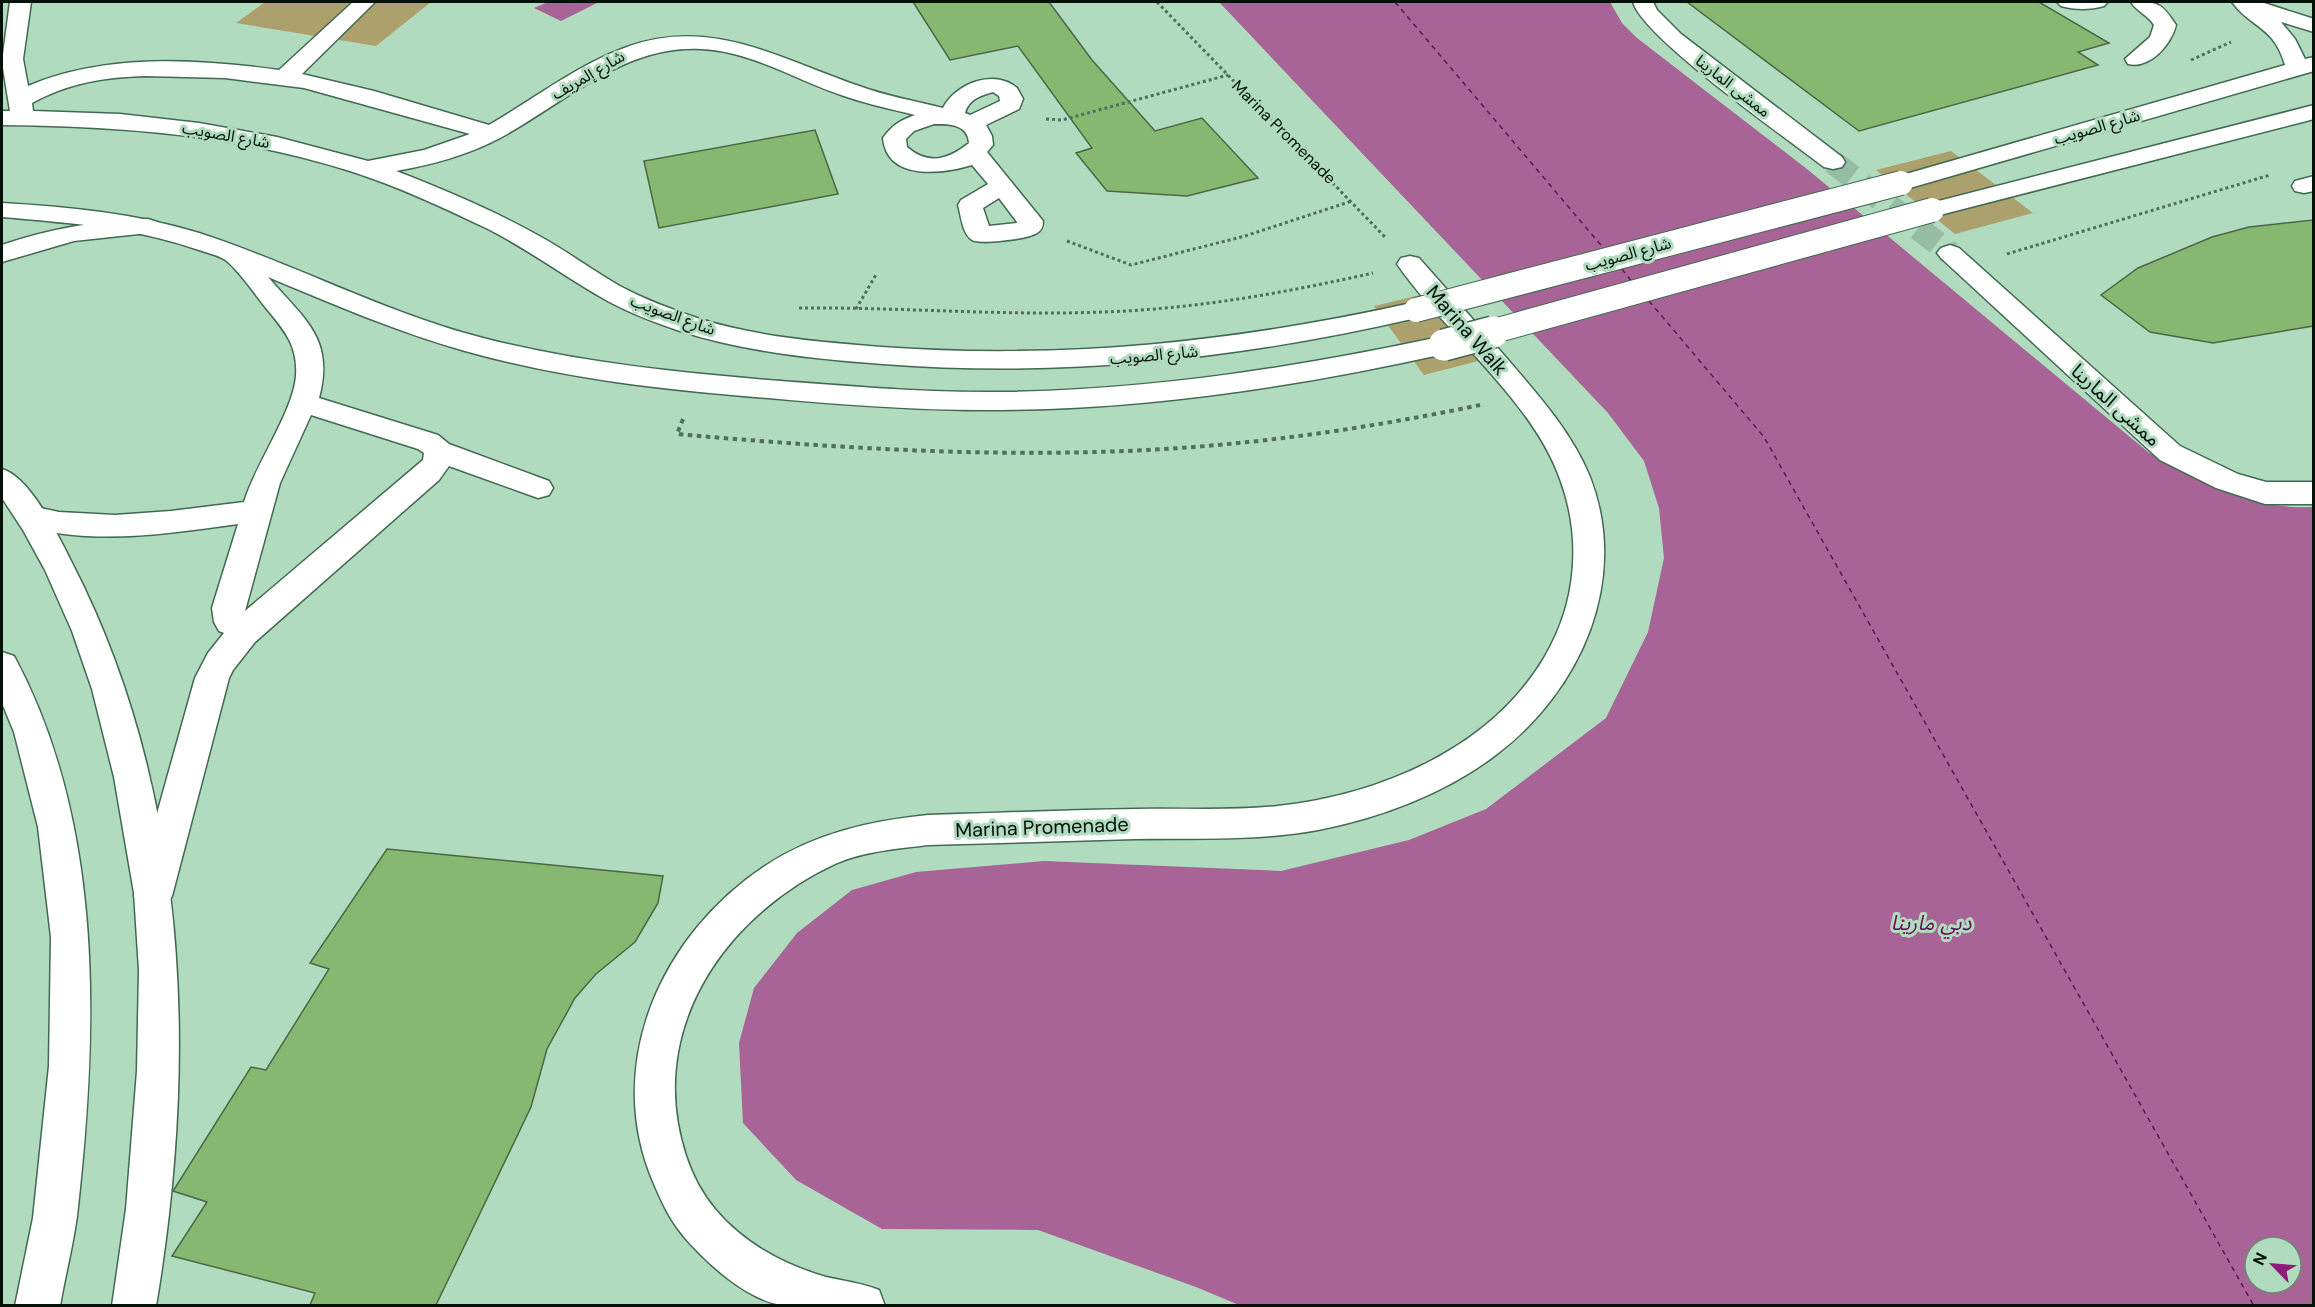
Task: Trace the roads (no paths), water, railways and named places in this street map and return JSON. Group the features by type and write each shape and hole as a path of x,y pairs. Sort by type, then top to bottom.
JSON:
{"street":[{"path":"20,2 7,65 15,112 60,80 108,71 200,70 284,78 323,85 492,133"},
{"path":"284,78 365,2"},
{"name":"ممشى المارينا","path":"1643,2 1647,12 1673,39 1833,162"},
{"path":"2068,2 2097,2"},
{"path":"2245,2 2276,15 2313,26"},
{"path":"2245,2 2279,31 2305,67"},
{"path":"2129,57 2157,44 2165,25 2157,12 2132,3"},
{"name":"شارع إلمريف","path":"450,185 474,148 492,133 610,60 630,51 676,42 722,44 741,49 878,100 956,119"},
{"name":"شارع الصويب","path":"15,112 200,130 274,143 369,168 450,185 530,242 611,292 649,310 737,337 838,352 910,358 1026,362 1154,356 1277,340 1350,326 1900,183 2305,67"},
{"name":"شارع إلمريف","path":"830,84 866,110 893,140 894,148 899,156 922,165 952,164 975,153"},
{"name":"شارع الصويب","path":"2,210 94,218 148,227 235,255 411,326 544,362 696,384 850,396 1003,401 1156,393 1305,374 1444,345 1932,210 2313,112"},
{"path":"893,140 897,132 912,123 931,117 956,119 979,129 982,137 981,145 975,153 1002,186 1030,221 1030,227 1023,230 991,236 980,233 970,204 1002,186"},
{"name":"شارع إلمريف","path":"369,168 434,156 492,133"},
{"path":"2,254 39,240 77,231 114,227 148,227"},
{"path":"235,255 303,335 310,355 310,378 303,403 276,455 255,511 227,616 230,622 238,625 259,620"},
{"name":"ممشى المارينا","path":"1958,260 2170,453 2227,481 2265,493 2313,493"},
{"name":"Marina Walk","path":"1410,264 1523,396"},
{"name":"Marina Promenade","path":"863,1305 826,1299 770,1279 722,1247 685,1205 663,1156 654,1103 658,1050 674,998 701,951 737,910 779,877 825,852 876,836 939,830 1279,821 1353,807 1420,782 1478,749 1526,709 1560,665 1581,617 1591,569 1588,522 1575,476 1551,434 1523,396"},
{"path":"153,896 212,678 230,647 428,473 439,459 439,451 435,445 428,442 303,403"},
{"path":"439,451 538,488"},
{"path":"2,479 31,517 62,572 85,622 113,701 133,776 153,896 158,948 159,1046 153,1156 134,1305"},
{"path":"31,517 77,526 104,527 255,511"},
{"path":"2,664 31,732 56,826 70,937 69,1066 55,1218 37,1305"}],"water":[{"path":"548,2 599,2 561,21 534,8"},
{"name":"دبي مارينا","path":"1219,2 1610,2 1622,23 1637,38 1807,169 2148,452 2206,484 2247,499 2291,507 2313,507 2313,1305 1239,1305 1196,1287 1038,1230 882,1229 796,1180 743,1123 739,1043 754,988 797,933 852,890 916,872 1044,861 1281,871 1409,840 1486,809 1606,718 1648,632 1664,558 1659,508 1644,461 1608,413"}],"tunnel":[{"path":"1833,162 1950,253"}]}
